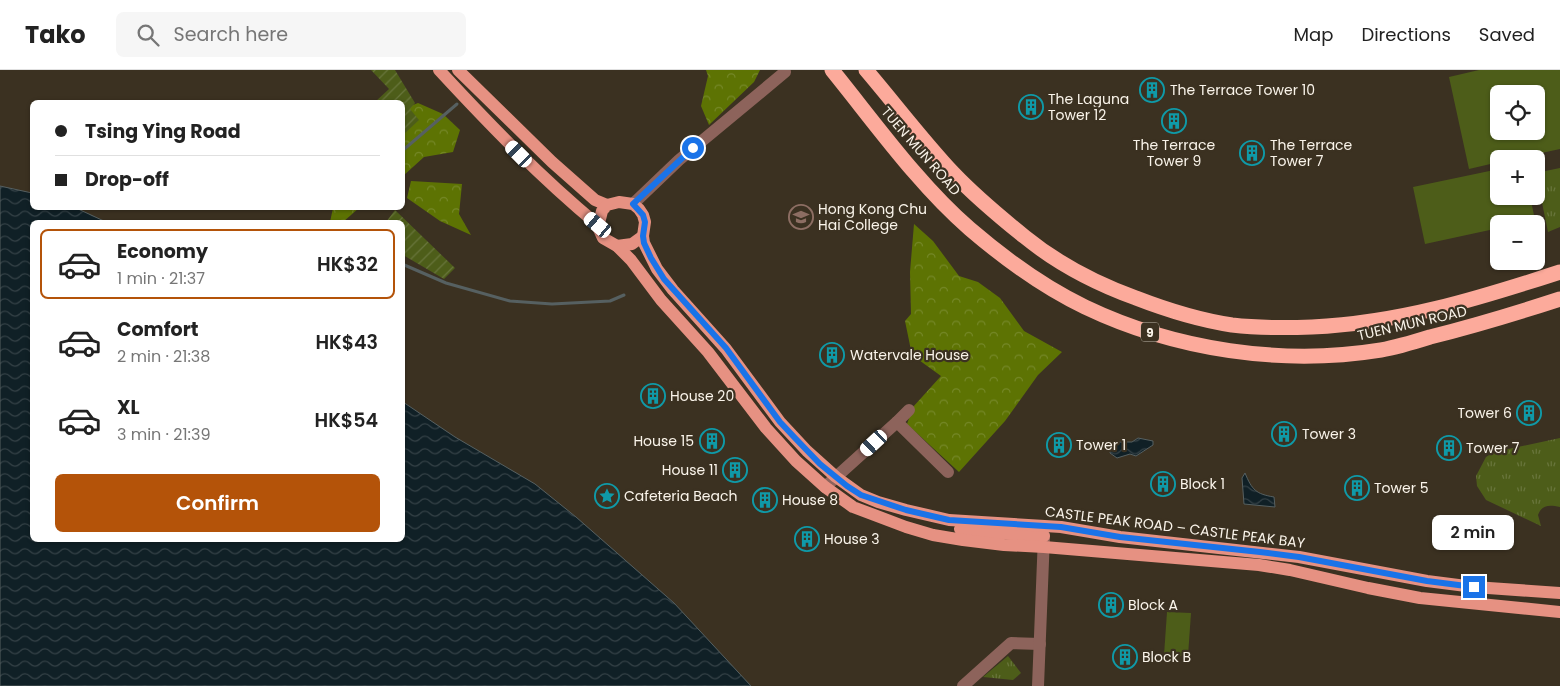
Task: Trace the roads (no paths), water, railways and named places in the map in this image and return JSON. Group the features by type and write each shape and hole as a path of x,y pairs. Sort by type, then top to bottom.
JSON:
{"highway":[{"name":"TUEN MUN ROAD","path":"832,70 929,190 969,228 1042,284 1085,307 1149,332 1214,348 1253,354 1295,356 1338,355 1383,350 1560,300"},
{"name":"TUEN MUN ROAD","path":"866,70 953,173 990,208 1026,238 1061,262 1102,284 1141,300 1186,315 1231,324 1260,327 1299,327 1363,323 1460,304 1560,272"}],"main road":[{"path":"439,70 546,181 598,225"},
{"path":"458,70 552,162 595,200 607,205"},
{"path":"619,202 633,204 643,215 645,222 643,236 632,244 617,246 603,238 598,225 602,211 607,205 619,202"},
{"name":"CASTLE PEAK ROAD – CASTLE PEAK BAY","path":"643,236 651,258 673,290 726,348 780,422 807,451 836,477 861,495 927,516 977,523 1044,536 1309,573 1368,588 1420,598 1560,612"},
{"name":"CASTLE PEAK ROAD – CASTLE PEAK BAY","path":"617,246 631,260 669,310 708,352 766,428 796,461 825,487 853,507 870,514 933,534 989,544 1044,536 1120,537 1299,557 1427,581 1560,594"}],"street":[{"path":"633,204 686,154 785,72"},
{"path":"825,487 909,410"},
{"path":"897,422 948,472"},
{"path":"1038,686 1044,536"},
{"path":"963,686 1011,643 1040,644"}],"water":[{"path":"0,186 30,193 30,210 80,210 102,220 30,220 30,542 405,542 405,403 455,437 535,484 576,517 674,603 751,686 0,686"},
{"path":"1138,438 1153,441 1153,445 1136,456 1130,454 1117,458 1110,453 1110,447 1114,442 1132,442"},
{"path":"1245,473 1255,490 1274,497 1275,507 1244,504 1242,478"}],"waterway":[{"path":"405,148 457,104"},
{"path":"405,265 446,283 510,301 552,304 610,301 624,295"}],"place":[{"name":"The Terrace Tower 10","path":"1152,90"},
{"name":"The Laguna Tower 12","path":"1031,107"},
{"name":"The Terrace Tower 9","path":"1174,121"},
{"name":"The Terrace Tower 7","path":"1252,153"},
{"name":"Hong Kong Chu Hai College","path":"801,217"},
{"name":"Watervale House","path":"832,355"},
{"name":"House 20","path":"653,396"},
{"name":"Tower 6","path":"1529,413"},
{"name":"Tower 3","path":"1284,434"},
{"name":"House 15","path":"712,441"},
{"name":"Tower 1","path":"1059,445"},
{"name":"Tower 7","path":"1449,448"},
{"name":"House 11","path":"735,470"},
{"name":"Block 1","path":"1163,484"},
{"name":"Tower 5","path":"1357,488"},
{"name":"Cafeteria Beach","path":"607,496"},
{"name":"House 8","path":"765,500"},
{"name":"House 3","path":"807,539"},
{"name":"Block A","path":"1111,605"},
{"name":"Block B","path":"1125,657"}]}
